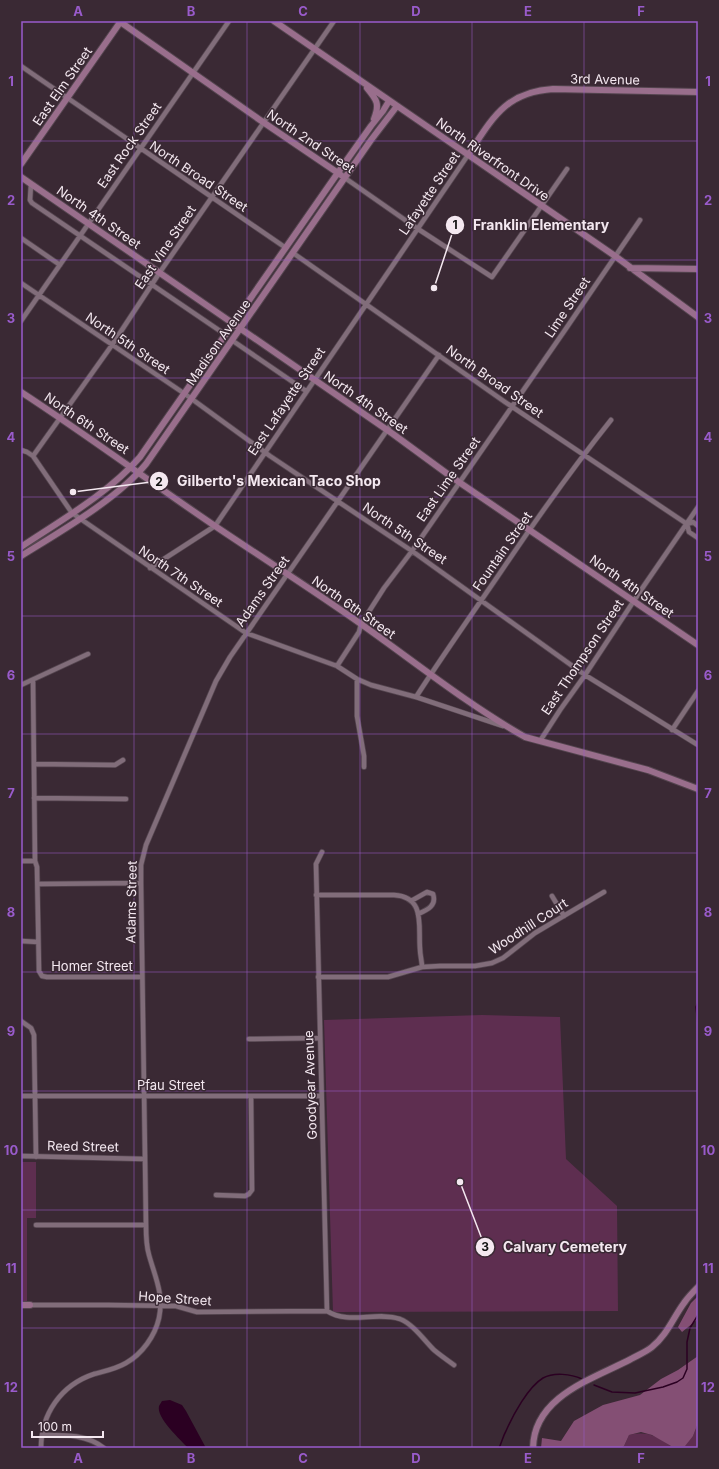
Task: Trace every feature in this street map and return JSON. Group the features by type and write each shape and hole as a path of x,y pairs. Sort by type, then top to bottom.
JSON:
{"street":[{"name":"North 2nd Street","path":"120,21 192,73 418,229 492,277 541,206"},
{"name":"East Elm Street","path":"21,164 120,21"},
{"name":"East Rock Street","path":"21,321 229,21"},
{"name":"North Riverfront Drive","path":"274,21 615,256 698,317"},
{"name":"East Vine Street","path":"33,456 112,346 160,272 334,21"},
{"name":"North Broad Street","path":"21,66 286,248"},
{"path":"364,84 375,98 377,104 377,110 371,126"},
{"name":"3rd Avenue","path":"514,100 535,92 553,90 698,92"},
{"name":"Lafayette Street","path":"366,304 500,110 514,100"},
{"name":"Madison Avenue","path":"21,546 107,488 131,467 149,445 185,394 389,101"},
{"name":"Madison Avenue","path":"21,556 116,493 139,472 154,454 345,178 397,106"},
{"path":"541,206 567,169"},
{"name":"North 4th Street","path":"21,177 314,379 459,482 698,645"},
{"path":"31,184 30,200 32,203 226,335"},
{"name":"Lime Street","path":"512,406 640,220"},
{"path":"21,238 60,265"},
{"name":"North Broad Street","path":"293,253 512,406 686,524 689,532 698,538"},
{"path":"630,268 698,269"},
{"name":"North 5th Street","path":"21,283 185,394 265,452 412,551 585,675 698,745"},
{"name":"East Lafayette Street","path":"150,568 215,526 366,304"},
{"path":"233,341 306,391"},
{"name":"Adams Street","path":"41,1448 42,1435 48,1414 58,1398 67,1388 94,1374 115,1369 126,1364 144,1348 153,1334 159,1320 161,1307 160,1292 149,1254 146,1225 141,865 146,845 216,681 230,657 439,354"},
{"name":"North 6th Street","path":"21,392 61,418 215,526 361,624 431,675 508,728 525,737 648,770 698,789"},
{"name":"East Lime Street","path":"337,666 360,632 361,624 384,588 412,551 512,406"},
{"name":"Fountain Street","path":"416,697 455,636 530,529 584,454 611,420"},
{"path":"21,450 33,456 72,513"},
{"name":"East Thompson Street","path":"540,741 698,508"},
{"name":"North 7th Street","path":"72,513 246,633 337,666 357,679 371,685 416,697 508,728"},
{"name":"North Broad Street","path":"686,524 693,522 698,526"},
{"path":"21,685 88,654"},
{"path":"357,679 357,716 364,756 364,767"},
{"path":"21,941 38,942 38,884 37,867 35,861 33,680"},
{"path":"672,730 698,691"},
{"path":"34,764 116,765 123,760"},
{"path":"34,798 126,800"},
{"name":"Goodyear Avenue","path":"322,852 316,864 316,895 327,1311"},
{"path":"21,861 35,861"},
{"path":"38,884 141,883"},
{"path":"411,901 427,892 433,894 434,901 432,905 427,910 418,914"},
{"name":"Woodhill Court","path":"318,977 388,977 422,967 475,966 492,963 503,958 535,933 604,892"},
{"path":"316,895 399,895 406,897 417,909 422,967"},
{"path":"552,896 564,916"},
{"name":"Homer Street","path":"38,942 39,971 42,976 142,977"},
{"path":"21,1021 31,1028 34,1035 36,1157"},
{"path":"249,1039 320,1038"},
{"name":"Pfau Street","path":"21,1096 321,1096"},
{"path":"216,1196 244,1196 249,1194 252,1190 251,1096"},
{"name":"Reed Street","path":"21,1156 145,1159"},
{"path":"36,1225 146,1225"},
{"path":"533,1448 540,1420 553,1403 583,1383 651,1348 663,1336 684,1303 698,1287"},
{"name":"Hope Street","path":"21,1305 176,1306 197,1312 327,1311"},
{"path":"327,1311 334,1315 346,1318 399,1319 407,1323 435,1350 454,1365"},
{"path":"42,1435 71,1435 86,1438 104,1448"}],"shaded area":[{"path":"482,1015 560,1017 566,1159 617,1206 618,1311 333,1312 324,1020"},
{"path":"21,1162 36,1162 36,1218 27,1218 27,1301 21,1301"},
{"path":"698,1296 698,1319 682,1332 678,1327 691,1303"},
{"path":"698,1356 698,1423 693,1436 685,1446 671,1446 652,1435 641,1432 629,1435 624,1446 621,1448 541,1448 542,1438 561,1441 574,1421 603,1405 640,1395 661,1379 678,1370"},
{"path":"170,1400 182,1405 206,1448 188,1448 165,1422 159,1411 159,1406 162,1401"},
{"path":"698,1423 698,1448 621,1448 624,1446 629,1435 636,1434 652,1435 671,1446 693,1436"}],"waterway":[{"path":"698,1002 696,1007 698,1025"},
{"path":"594,1385 612,1392 635,1393 663,1387 683,1378 687,1369 687,1342 690,1328 698,1315"},
{"path":"499,1448 517,1410 537,1382 547,1376 557,1374 582,1379"}],"place":[{"name":"Franklin Elementary","path":"434,288"},
{"name":"Gilberto's Mexican Taco Shop","path":"73,492"},
{"name":"Calvary Cemetery","path":"460,1182"}]}
